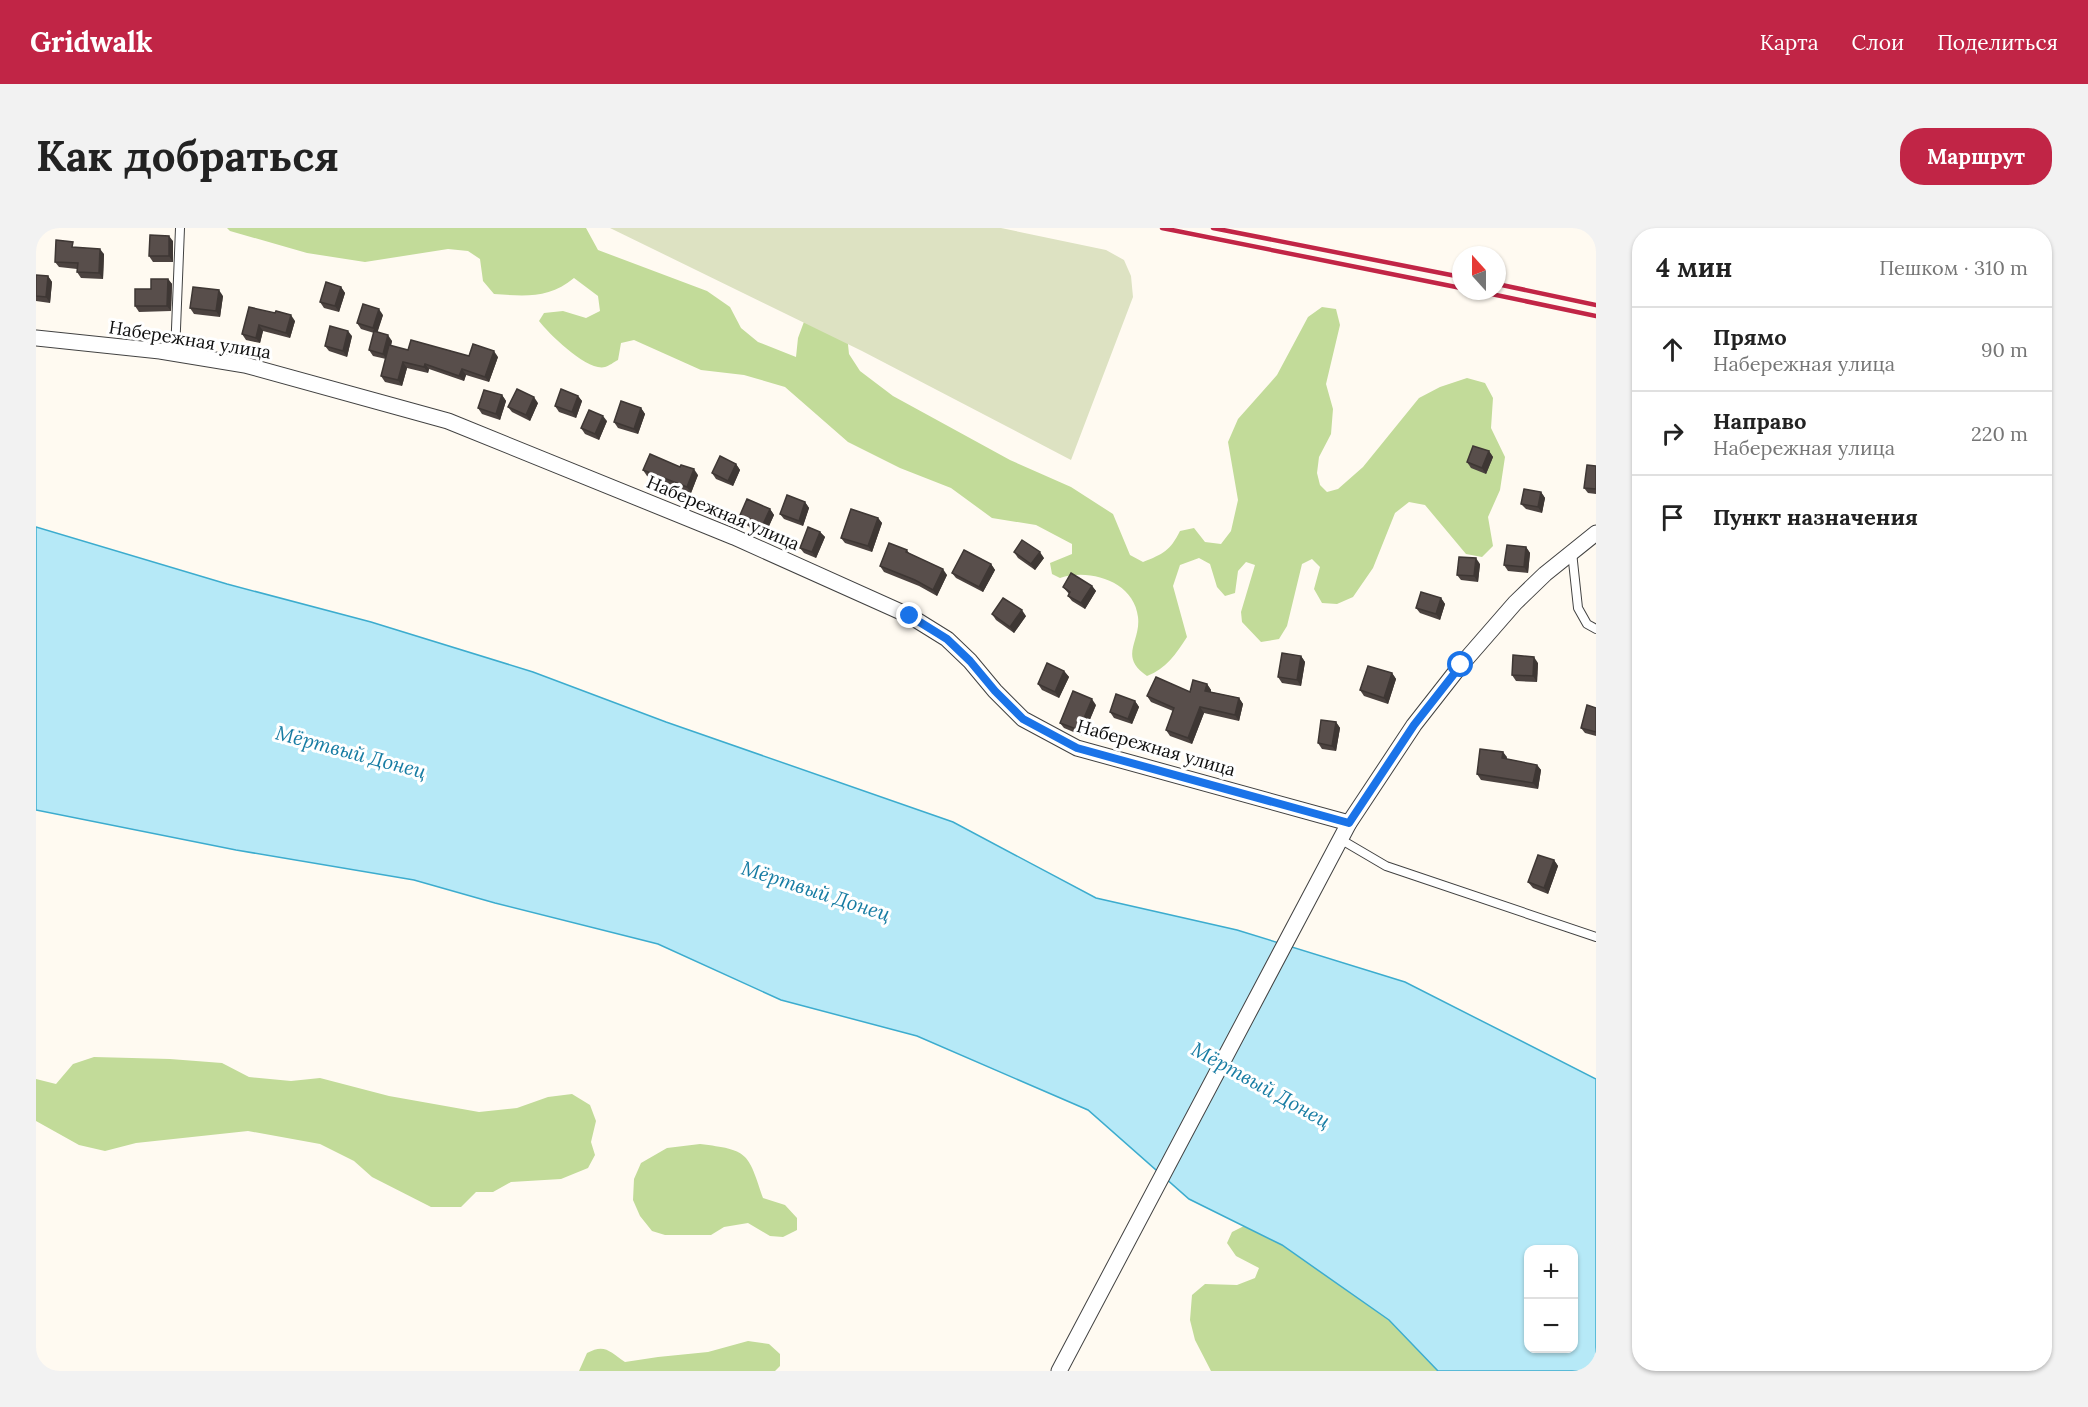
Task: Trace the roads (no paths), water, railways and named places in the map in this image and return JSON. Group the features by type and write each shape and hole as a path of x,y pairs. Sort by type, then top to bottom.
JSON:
{"street":[{"name":"Набережная улица","path":"36,338 175,354 245,365 448,421 734,537 910,616 947,639 1023,719 1077,748 1349,823"},
{"path":"1059,1371 1349,823 1414,725 1461,665 1515,603 1596,533"}],"lane":[{"path":"175,354 180,228"},
{"path":"1572,552 1578,608 1587,624 1596,629"},
{"path":"1341,839 1386,866 1596,937"}],"water":[{"name":"Мёртвый Донец","path":"36,527 227,584 371,622 533,672 666,722 953,822 1096,898 1237,930 1405,982 1596,1079 1596,1371 1438,1371 1389,1320 1282,1245 1189,1199 1088,1110 917,1036 781,1000 658,944 414,880 236,850 36,810"}],"railway":[{"path":"1162,228 1452,286"},
{"path":"1213,228 1452,275"},
{"path":"1506,286 1596,305"},
{"path":"1506,297 1596,316"}]}
